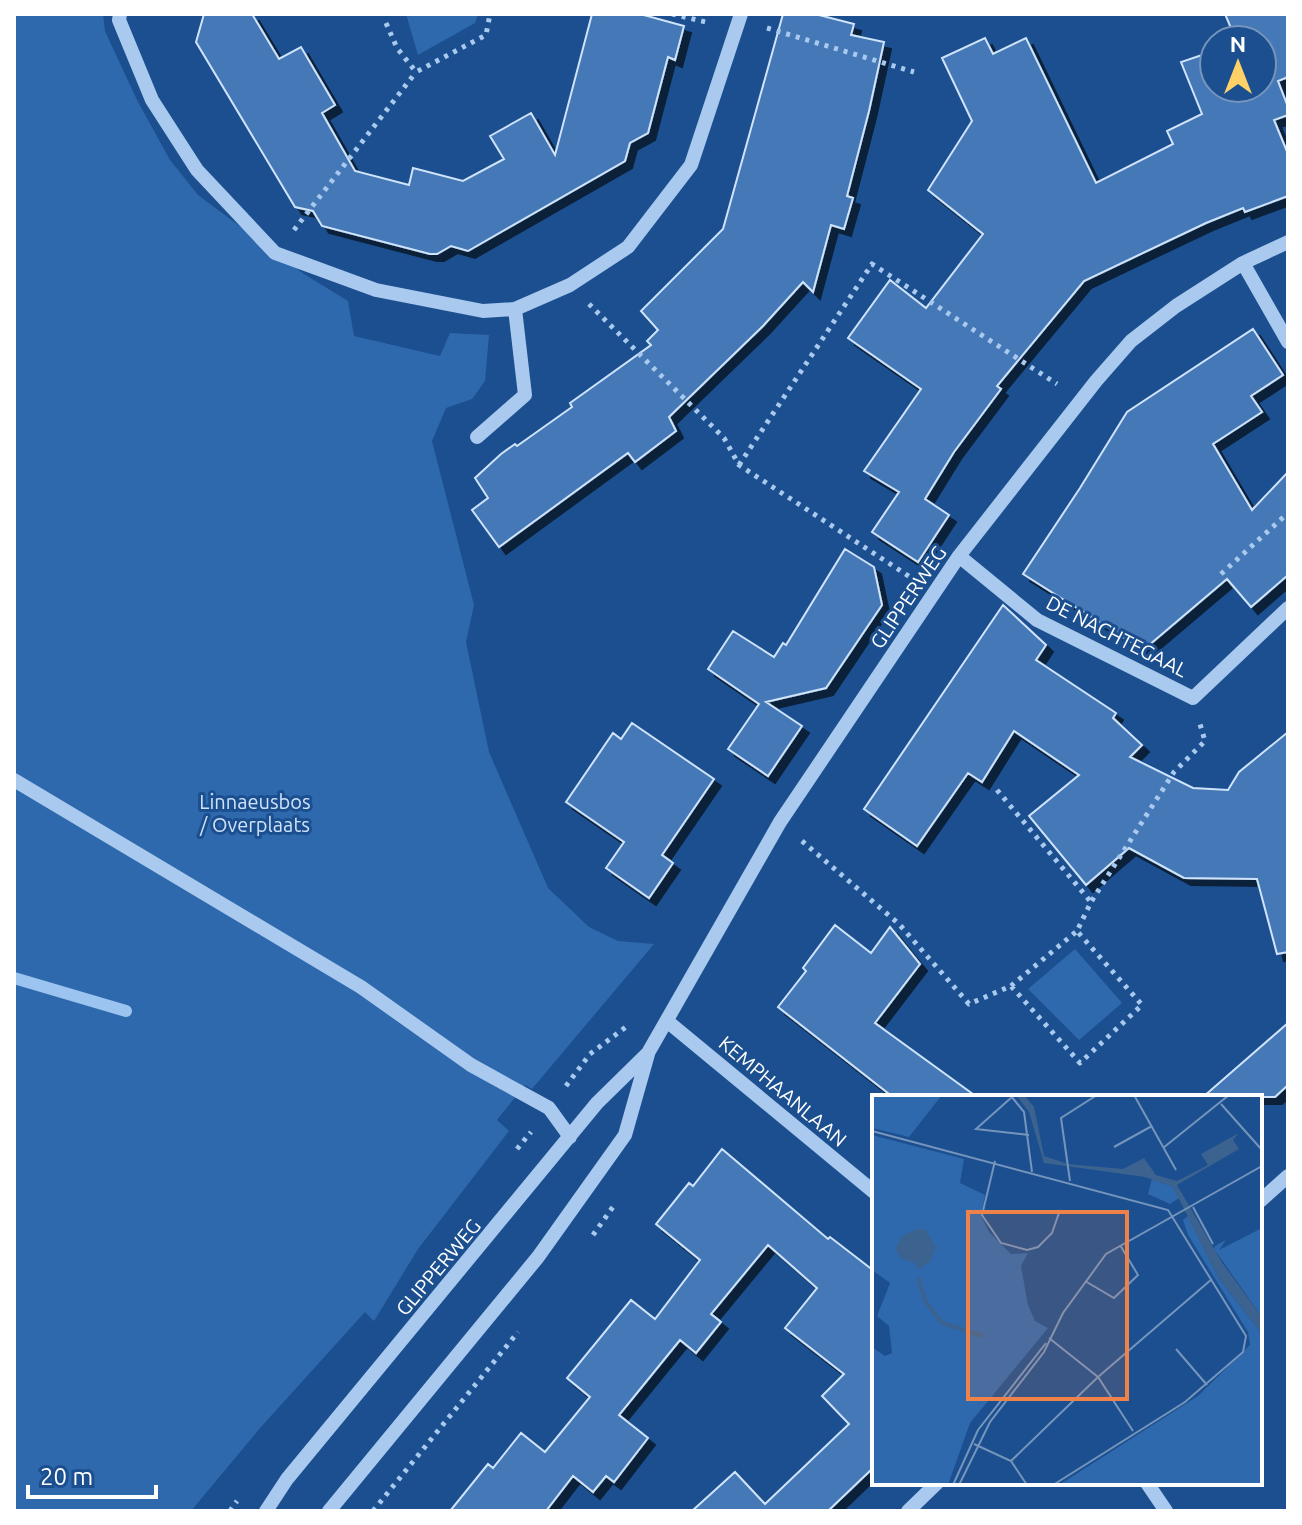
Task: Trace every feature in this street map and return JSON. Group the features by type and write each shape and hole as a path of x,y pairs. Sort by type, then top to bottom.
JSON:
{"street":[{"path":"120,14 119,20 152,100 197,170 275,253 376,290 483,311 515,309 570,285 628,247 691,165 740,17"},
{"name":"GLIPPERWEG","path":"266,1511 287,1479 597,1103 648,1053 780,822 959,556 1081,400 1131,341 1176,306 1243,263 1288,242"},
{"path":"1243,263 1288,342"},
{"path":"477,437 525,395 515,309"},
{"name":"DE NACHTEGAAL","path":"959,556 1037,620 1193,698 1288,608"},
{"path":"14,780 361,987 471,1065 549,1108 570,1137"},
{"name":"KEMPHAANLAAN","path":"667,1021 872,1190"},
{"name":"GLIPPERWEG","path":"329,1511 538,1257 625,1135 648,1053"},
{"path":"1262,1199 1288,1176"},
{"path":"908,1511 935,1485"},
{"path":"1148,1485 1166,1511"}],"path":[{"path":"275,253 416,72 486,35 490,14"},
{"path":"740,17 914,72"},
{"path":"386,23 397,48 416,72"},
{"path":"739,465 872,264 1081,400"},
{"path":"570,285 724,438 739,465 935,592"},
{"path":"1221,574 1288,513"},
{"path":"780,822 899,924 969,1004 1011,986 1077,931 1091,902 1174,772 1205,741 1193,698"},
{"path":"997,790 1091,902"},
{"path":"1011,986 1080,1063 1142,1005 1077,931"}],"green space":[{"name":"Linnaeusbos / Overplaats","path":"14,14 103,14 105,31 137,100 170,160 198,195 304,274 348,301 354,336 440,356 450,333 489,335 485,381 472,399 446,408 432,441 474,605 466,642 489,752 548,888 589,927 618,941 654,944 532,1089 525,1085 497,1120 509,1131 418,1249 374,1321 365,1312 261,1427 191,1511 14,1511"},
{"path":"406,14 478,14 475,23 418,55"},
{"path":"1075,949 1122,1003 1079,1040 1028,989"}],"building":[{"path":"204,14 252,14 279,59 301,47 335,105 322,113 355,171 409,185 413,168 463,181 504,159 490,136 531,113 555,155 592,14 640,14 684,26 675,60 668,57 648,133 630,143 625,161 468,251 451,246 437,254 430,254 322,226 313,211 295,207 196,42"},
{"path":"783,14 815,14 854,24 851,35 884,42 847,196 853,198 844,229 831,225 813,292 803,282 763,326 669,417 676,431 635,462 628,453 499,547 472,510 488,498 475,478 501,454 572,407 570,403 651,345 647,341 658,330 641,311 723,229"},
{"path":"1225,14 1288,14 1288,77 1278,81 1278,24 1229,24"},
{"path":"985,38 993,54 1026,38 1096,183 1173,144 1167,131 1202,114 1181,62 1198,56 1198,104 1278,104 1278,81 1288,107 1288,115 1274,120 1288,154 1288,196 1245,212 1243,208 1206,223 1084,281 997,386 1001,389 954,452 925,499 949,515 918,562 872,532 899,492 864,471 921,389 848,338 890,280 926,308 983,234 928,190 972,121 942,58"},
{"path":"1253,329 1283,375 1251,396 1262,412 1213,444 1252,510 1288,472 1288,575 1251,607 1227,579 1148,646 1137,646 1023,574 1127,412"},
{"path":"845,549 874,567 882,605 826,688 766,702 802,726 768,776 728,749 759,704 708,669 733,631 774,657 783,643 786,645"},
{"path":"1003,605 1046,645 1036,660 1116,713 1113,718 1142,745 1130,757 1193,788 1228,790 1239,772 1288,732 1288,952 1277,954 1257,879 1184,878 1129,848 1086,885 1029,816 1079,775 1014,731 982,782 968,773 917,846 864,809"},
{"path":"632,723 714,779 662,855 673,863 649,898 606,868 624,842 566,802 613,733 621,739"},
{"path":"835,925 871,953 890,927 920,964 875,1023 974,1095 890,1095 778,1007 806,971 803,968"},
{"path":"1288,1023 1288,1085 1275,1097 1205,1095"},
{"path":"722,1149 828,1239 830,1237 872,1269 872,1469 828,1511 692,1511 735,1472 765,1504 849,1424 822,1396 844,1374 785,1328 817,1288 768,1245 711,1314 721,1322 696,1353 680,1340 619,1415 648,1438 614,1482 606,1476 593,1492 573,1476 546,1511 450,1511 488,1464 493,1468 521,1433 545,1452 590,1397 567,1378 631,1300 655,1319 700,1260 656,1224 689,1183 693,1186"}],"waterway":[{"path":"14,978 126,1011"}]}
